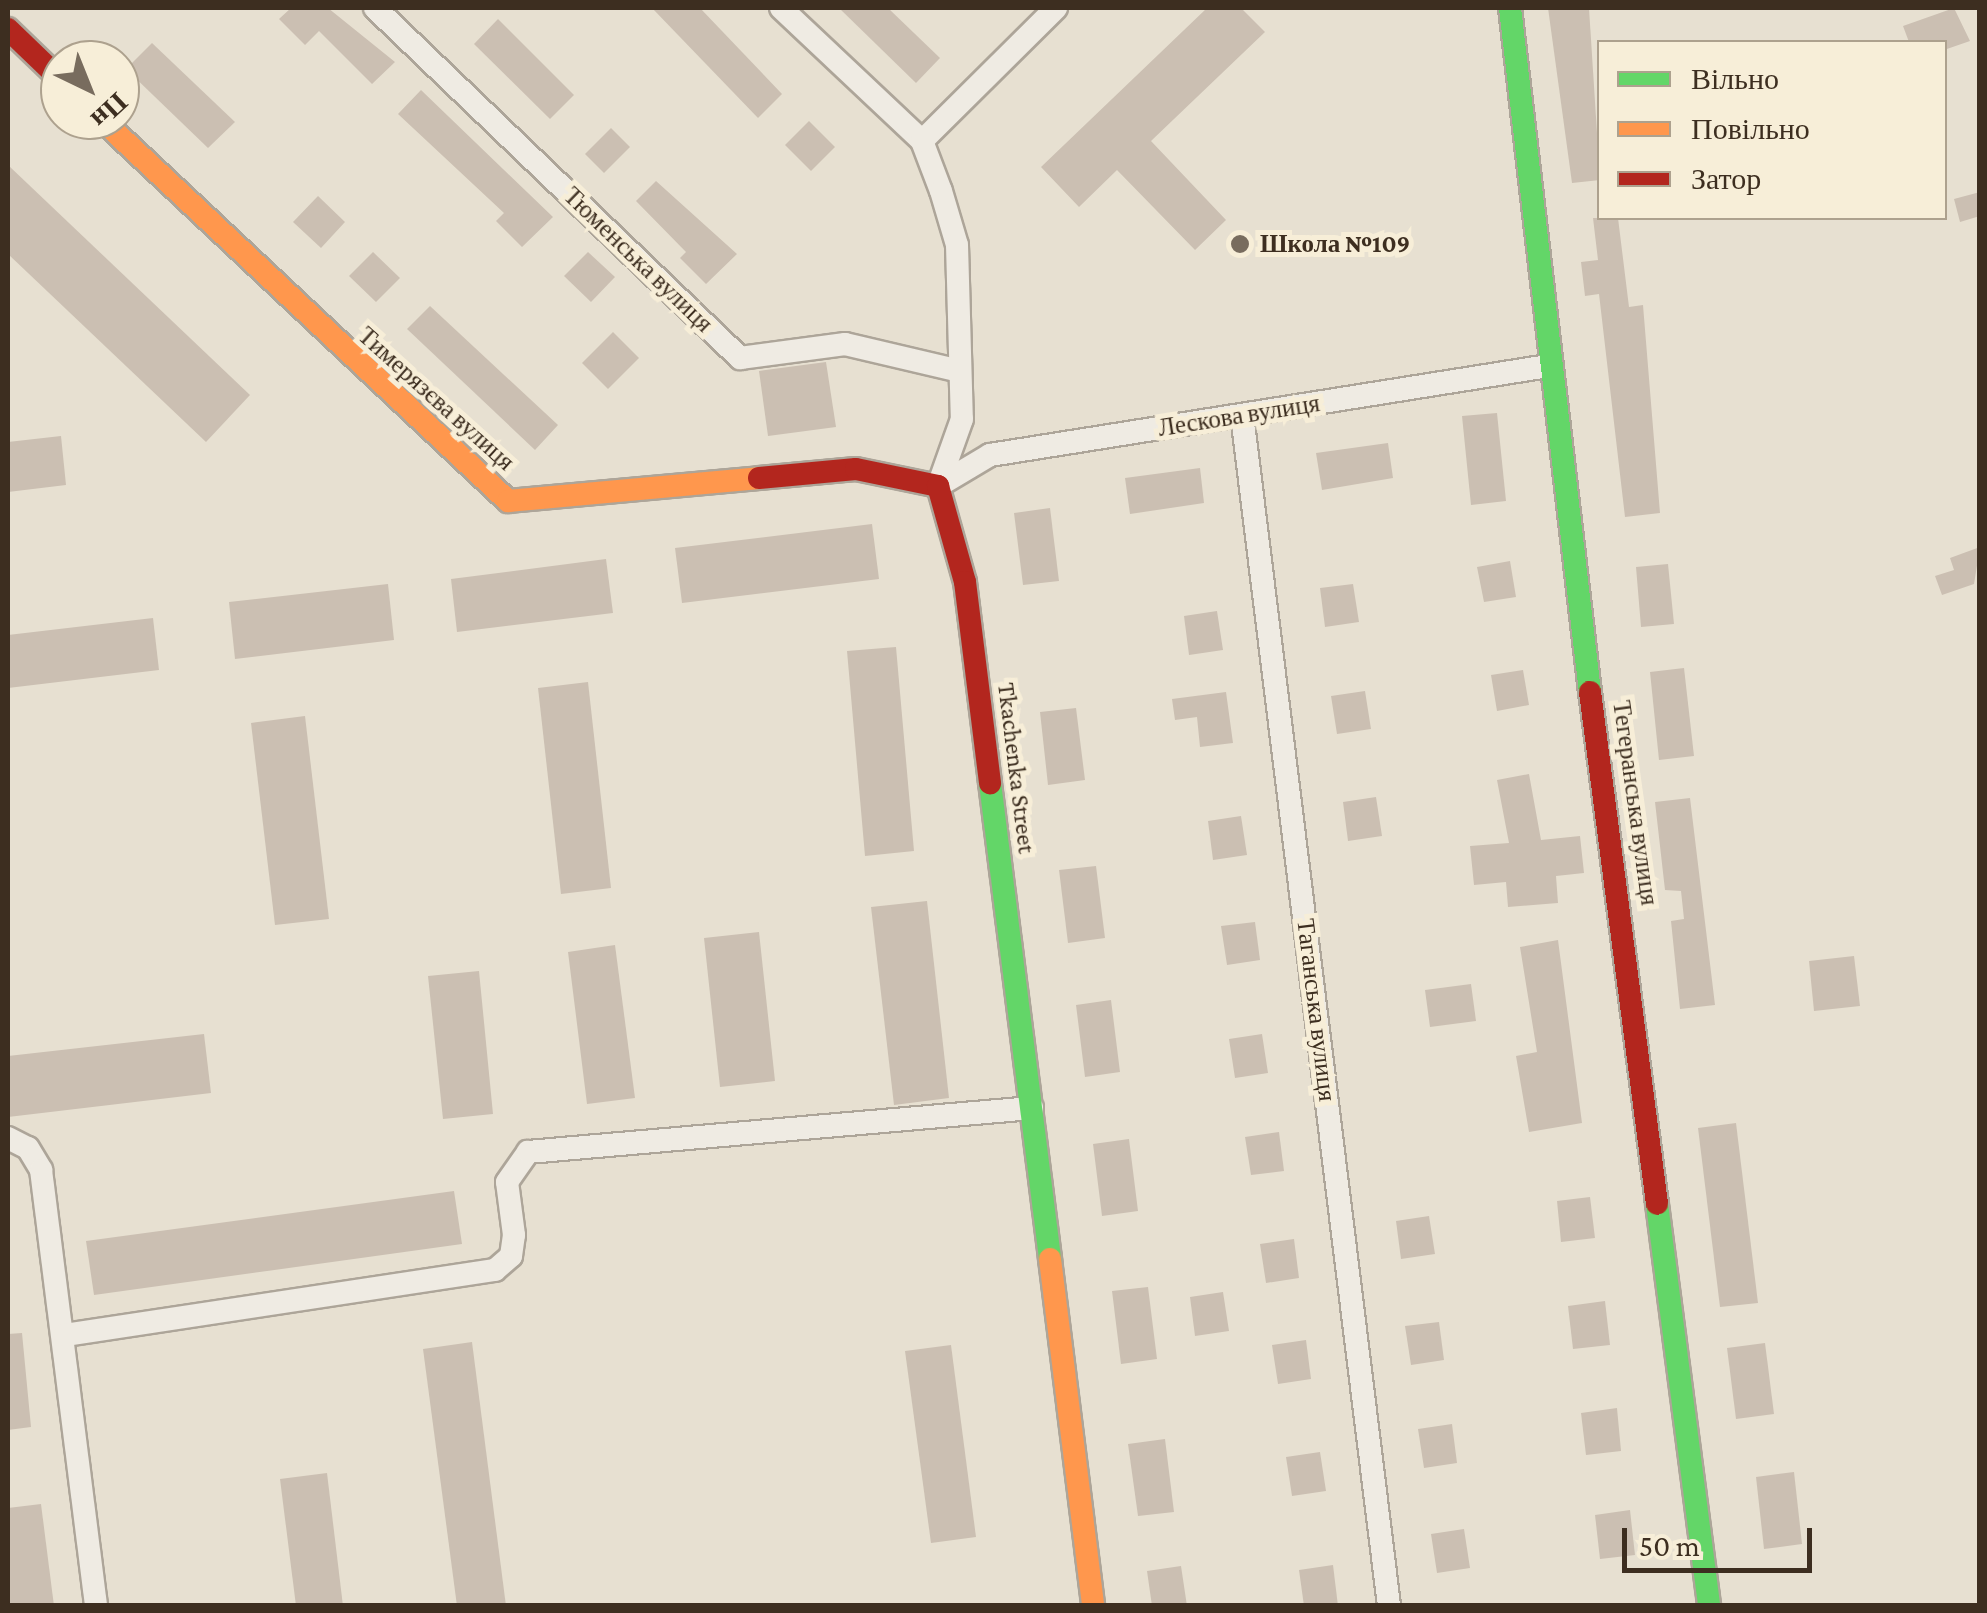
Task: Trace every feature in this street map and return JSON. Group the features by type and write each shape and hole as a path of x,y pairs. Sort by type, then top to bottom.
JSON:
{"street":[{"path":"8,16 16,8"},
{"name":"Тюменська вулиця","path":"374,8 740,358 845,344 960,371"},
{"path":"780,8 922,142 957,245 962,420 938,486"},
{"path":"922,142 1056,8"},
{"name":"Тегеранська вулиця","path":"1510,8 1548,366 1709,1606"},
{"path":"8,29 40,60"},
{"name":"Тимерязєва вулиця","path":"123,140 508,501 856,469 938,486"},
{"name":"Лескова вулиця","path":"938,486 990,455 1548,366"},
{"name":"Таганська вулиця","path":"1242,415 1388,1606"},
{"name":"Tkachenka Street","path":"938,486 965,582 1093,1606"},
{"path":"65,1335 495,1270 511,1256 514,1235 507,1182 528,1152 1032,1108"},
{"path":"8,1138 28,1148 42,1170 96,1606"}],"building":[{"path":"291,8 328,8 395,62 372,84 319,31 305,45 279,19"},
{"path":"652,8 700,8 782,94 758,118"},
{"path":"839,8 888,8 940,58 916,83"},
{"path":"1207,8 1241,8 1265,32 1151,141 1226,220 1195,250 1117,170 1079,207 1041,167"},
{"path":"1548,8 1589,8 1597,180 1572,183"},
{"path":"1954,8 1970,41 1947,49 1947,40 1908,40 1903,26"},
{"path":"498,19 574,95 550,119 474,44"},
{"path":"152,43 235,122 208,148 140,82 140,55"},
{"path":"421,90 553,217 522,247 496,221 504,213 398,114"},
{"path":"809,121 835,147 811,171 785,145"},
{"path":"611,128 630,147 604,173 585,154"},
{"path":"8,165 250,395 206,442 8,254"},
{"path":"656,181 737,254 706,284 680,258 686,252 636,201"},
{"path":"1980,192 1980,216 1960,222 1954,199"},
{"path":"318,196 345,222 321,248 293,222"},
{"path":"1593,218 1618,220 1629,307 1643,305 1660,513 1625,517 1599,294 1585,296 1581,262 1598,260"},
{"path":"373,252 400,278 376,302 349,276"},
{"path":"588,252 615,277 591,302 564,276"},
{"path":"430,306 558,425 535,450 407,329"},
{"path":"613,332 639,358 608,389 582,363"},
{"path":"826,362 836,427 768,436 759,371"},
{"path":"1497,413 1506,501 1471,505 1462,416"},
{"path":"61,436 66,485 8,492 8,442"},
{"path":"1388,443 1393,478 1322,490 1316,453"},
{"path":"1200,468 1204,503 1130,514 1125,478"},
{"path":"1050,508 1059,581 1023,585 1014,513"},
{"path":"872,524 879,579 682,603 675,548"},
{"path":"1980,547 1974,584 1942,595 1935,576 1954,570 1950,558"},
{"path":"606,559 613,613 457,632 451,579"},
{"path":"1510,561 1516,597 1484,602 1477,567"},
{"path":"1668,564 1674,624 1641,627 1636,567"},
{"path":"388,584 394,640 235,659 229,602"},
{"path":"1353,584 1359,622 1325,627 1320,588"},
{"path":"1217,611 1223,650 1189,655 1184,616"},
{"path":"153,618 159,670 8,688 8,635"},
{"path":"896,647 914,851 865,856 847,651"},
{"path":"1684,668 1694,756 1659,760 1650,672"},
{"path":"1523,670 1529,705 1497,711 1491,675"},
{"path":"588,682 611,888 561,894 538,688"},
{"path":"1365,691 1371,729 1337,734 1331,696"},
{"path":"1226,692 1233,743 1200,747 1197,717 1175,720 1172,699"},
{"path":"1076,708 1085,780 1048,785 1040,712"},
{"path":"305,716 329,919 275,925 251,723"},
{"path":"1529,774 1541,840 1580,836 1584,873 1556,876 1558,903 1508,907 1506,882 1474,885 1470,846 1509,843 1497,780"},
{"path":"1376,797 1382,836 1348,841 1343,802"},
{"path":"1690,798 1715,1005 1680,1009 1671,921 1684,919 1681,891 1665,890 1655,802"},
{"path":"1241,816 1247,855 1213,860 1208,821"},
{"path":"1096,866 1105,938 1068,943 1059,870"},
{"path":"927,901 949,1098 894,1105 871,907"},
{"path":"1255,922 1260,960 1227,965 1221,926"},
{"path":"759,932 775,1081 720,1087 704,938"},
{"path":"1558,940 1582,1123 1529,1132 1516,1056 1537,1052 1520,947"},
{"path":"615,945 635,1098 587,1104 568,952"},
{"path":"1854,956 1860,1006 1814,1011 1809,961"},
{"path":"479,971 493,1114 443,1119 428,976"},
{"path":"1471,984 1476,1021 1430,1027 1425,990"},
{"path":"1111,1000 1120,1072 1085,1077 1076,1005"},
{"path":"204,1034 211,1093 8,1117 8,1056"},
{"path":"1262,1034 1268,1073 1235,1078 1229,1039"},
{"path":"1736,1123 1758,1303 1720,1307 1698,1128"},
{"path":"1279,1132 1284,1171 1251,1175 1245,1137"},
{"path":"1129,1139 1138,1211 1102,1216 1093,1144"},
{"path":"454,1191 462,1244 94,1295 86,1241"},
{"path":"1590,1197 1595,1238 1561,1242 1557,1201"},
{"path":"1429,1216 1435,1254 1401,1259 1396,1221"},
{"path":"1294,1239 1299,1278 1266,1283 1260,1244"},
{"path":"1148,1287 1157,1359 1121,1364 1112,1291"},
{"path":"1223,1292 1229,1331 1195,1336 1190,1297"},
{"path":"1605,1301 1610,1345 1573,1349 1568,1306"},
{"path":"1439,1322 1444,1360 1411,1365 1405,1326"},
{"path":"22,1333 31,1427 8,1430 8,1334"},
{"path":"1306,1340 1311,1379 1278,1384 1272,1345"},
{"path":"472,1342 506,1606 457,1606 423,1349"},
{"path":"1765,1343 1774,1414 1736,1419 1727,1348"},
{"path":"951,1345 976,1537 931,1543 905,1351"},
{"path":"1617,1408 1621,1451 1586,1455 1581,1413"},
{"path":"1452,1424 1457,1463 1424,1468 1418,1429"},
{"path":"1165,1439 1174,1512 1138,1516 1128,1444"},
{"path":"1320,1452 1326,1491 1292,1496 1286,1457"},
{"path":"1794,1472 1802,1544 1764,1549 1756,1477"},
{"path":"327,1473 343,1606 296,1606 280,1479"},
{"path":"41,1504 54,1606 8,1606 8,1508"},
{"path":"1630,1510 1635,1555 1600,1559 1595,1515"},
{"path":"1464,1529 1470,1568 1437,1573 1431,1534"},
{"path":"1333,1565 1338,1606 1304,1606 1299,1570"},
{"path":"1181,1566 1187,1606 1152,1606 1147,1571"}],"traffic: fast":[{"path":"1510,8 1590,692"},
{"path":"990,783 1050,1259"},
{"path":"1657,1204 1709,1606"}],"traffic: slow":[{"path":"123,140 508,501 759,478"},
{"path":"1050,1259 1093,1606"}],"traffic: jam":[{"path":"8,29 40,60"},
{"path":"759,478 856,469 938,486 965,582 990,783"},
{"path":"1590,692 1657,1204"}],"place":[{"name":"Школа №109","path":"1240,244"}]}
